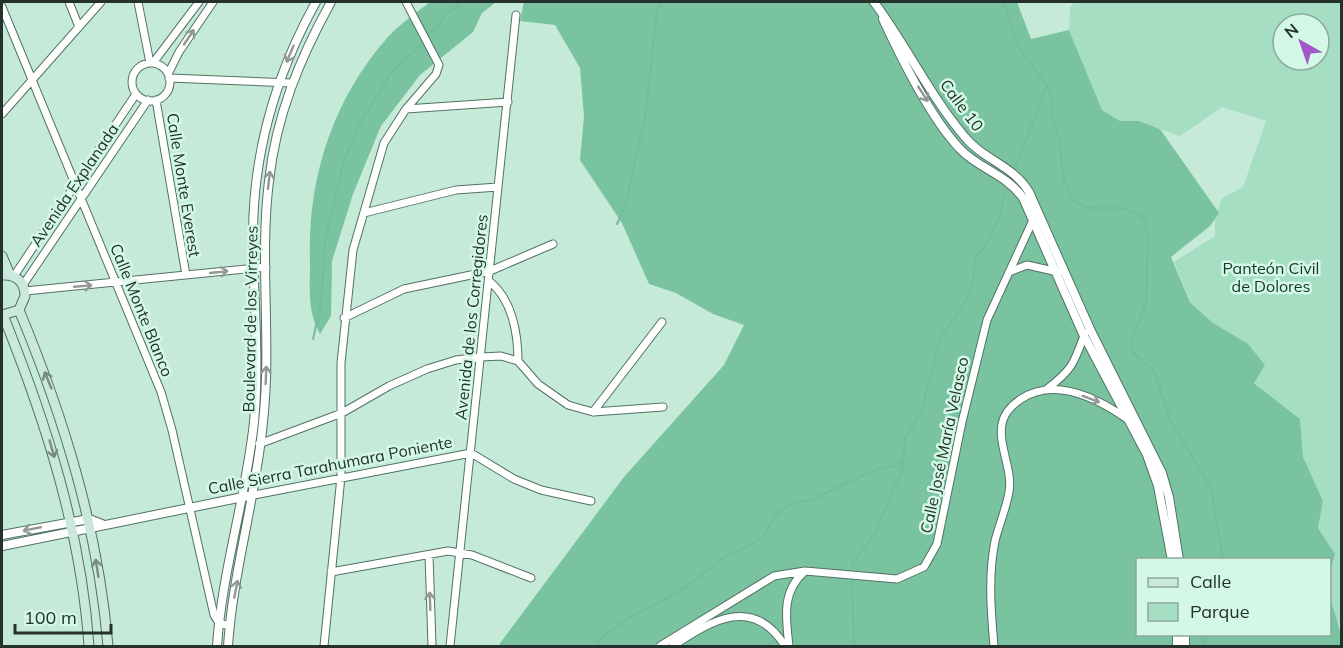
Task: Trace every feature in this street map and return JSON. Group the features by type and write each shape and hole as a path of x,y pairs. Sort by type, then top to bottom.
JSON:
{"main road":[{"path":"2,256 9,275 24,288 24,301 19,310 2,315 43,420 73,526 89,646"},
{"path":"19,310 61,417 90,523 108,646"}],"street":[{"path":"69,2 79,27"},
{"path":"2,114 101,2"},
{"path":"138,2 151,63"},
{"path":"199,2 168,46 151,63 139,68 133,77 136,94 148,100 156,100 166,93 169,76 179,52 213,2"},
{"name":"Boulevard de los Virreyes","path":"217,646 219,623 244,497 250,447 256,338 253,268 257,172 264,132 279,82 289,55 316,2"},
{"name":"Boulevard de los Virreyes","path":"228,646 261,444 267,338 266,267 270,170 279,126 292,83 315,30 331,2"},
{"path":"324,646 341,477 341,363 350,268 384,143 406,109 436,74 439,65 437,57 406,2"},
{"name":"Calle 10","path":"875,3 963,135 982,152 1013,173 1026,186 1066,275 1087,332"},
{"name":"Calle 10","path":"875,3 915,82 951,138 975,162 1010,184 1034,219 1054,271 1087,332"},
{"name":"Calle Monte Blanco","path":"2,7 118,283 161,392 214,615 219,623"},
{"name":"Avenida de los Corregidores","path":"450,645 516,15"},
{"path":"151,63 160,66 169,76 292,83"},
{"name":"Avenida Explanada","path":"9,275 76,183 136,94"},
{"name":"Avenida Explanada","path":"24,288 81,196 148,100"},
{"name":"Calle Monte Everest","path":"156,100 186,275"},
{"path":"406,109 508,102"},
{"path":"364,213 456,190 498,188"},
{"name":"Calle José María Velasco","path":"660,646 774,576 805,571 897,579 924,567 937,544 984,328 1038,210"},
{"path":"344,318 404,289 490,271 553,244"},
{"path":"1009,272 1027,265 1066,275"},
{"path":"24,288 118,283 266,267"},
{"path":"489,281 497,287 508,307 514,325 518,361"},
{"path":"593,412 662,322"},
{"path":"1047,389 1067,372 1076,360 1087,332"},
{"path":"1087,332 1147,455 1158,486 1172,558"},
{"path":"1087,332 1162,473 1169,497 1179,558"},
{"path":"250,447 342,413 390,386 427,369 456,360 481,357 501,356 518,361 549,394 568,405 593,412 663,407"},
{"path":"994,646 990,588 992,566 995,543 1009,491 1002,423 1015,403 1030,393 1047,389 1099,401 1130,421"},
{"name":"Calle Sierra Tarahumara Poniente","path":"2,535 90,523 102,524 471,453 507,475 541,490 591,501"},
{"name":"Calle Sierra Tarahumara Poniente","path":"2,546 73,526"},
{"path":"332,572 459,552 531,578"},
{"path":"429,555 432,646"},
{"path":"787,646 787,596 797,579 805,571"},
{"path":"673,646 708,625 735,616 747,616 767,624 787,646"},
{"path":"219,623 230,626"}],"green space":[{"path":"430,2 496,2 482,13 473,32 420,75 381,126 353,194 332,261 331,316 320,334 313,317 310,300 310,232 313,202 327,142 338,114 368,61 393,32"},
{"path":"524,2 1017,2 1031,39 1069,30 1102,110 1120,121 1139,121 1160,129 1219,213 1210,226 1171,257 1190,302 1213,323 1248,344 1265,365 1254,383 1300,419 1303,457 1323,501 1318,528 1335,554 1331,569 1331,558 1136,558 1136,636 1331,636 1331,599 1339,627 1341,646 498,646 624,477 724,365 744,325 713,314 676,293 649,284 622,223 580,160 584,117 580,68 555,25 520,21"},
{"name":"Panteón Civil de Dolores","path":"1074,2 1341,2 1341,627 1331,600 1331,573 1335,554 1318,528 1323,501 1303,457 1300,419 1254,382 1265,365 1248,345 1213,323 1190,301 1174,262 1215,236 1215,218 1222,198 1243,187 1266,121 1222,107 1180,136 1139,121 1120,121 1102,110 1069,30 1070,8"}],"waterway":[{"path":"313,339 321,304 325,242 344,160 359,125 392,71 417,49 446,15 462,2"},
{"path":"617,224 625,206 646,112 657,10 661,2"},
{"path":"1004,2 1017,45 1047,86 1052,99 1052,116 1060,142 1063,177 1072,200 1090,208 1119,208 1133,211 1144,220 1148,234 1146,303 1130,345 1133,352 1155,373 1171,422 1211,488 1223,558"},
{"path":"1010,181 1047,86"},
{"path":"852,572 853,563 874,535 902,471 905,439 921,413 940,339 965,302 973,283 975,257 987,244 1000,214 1007,186"},
{"path":"595,646 606,634 629,618 685,588 724,557 754,543 764,535 777,514 791,504 813,499 877,469 894,466 905,460"},
{"path":"852,578 854,646"},
{"path":"1203,646 1206,636"}]}
